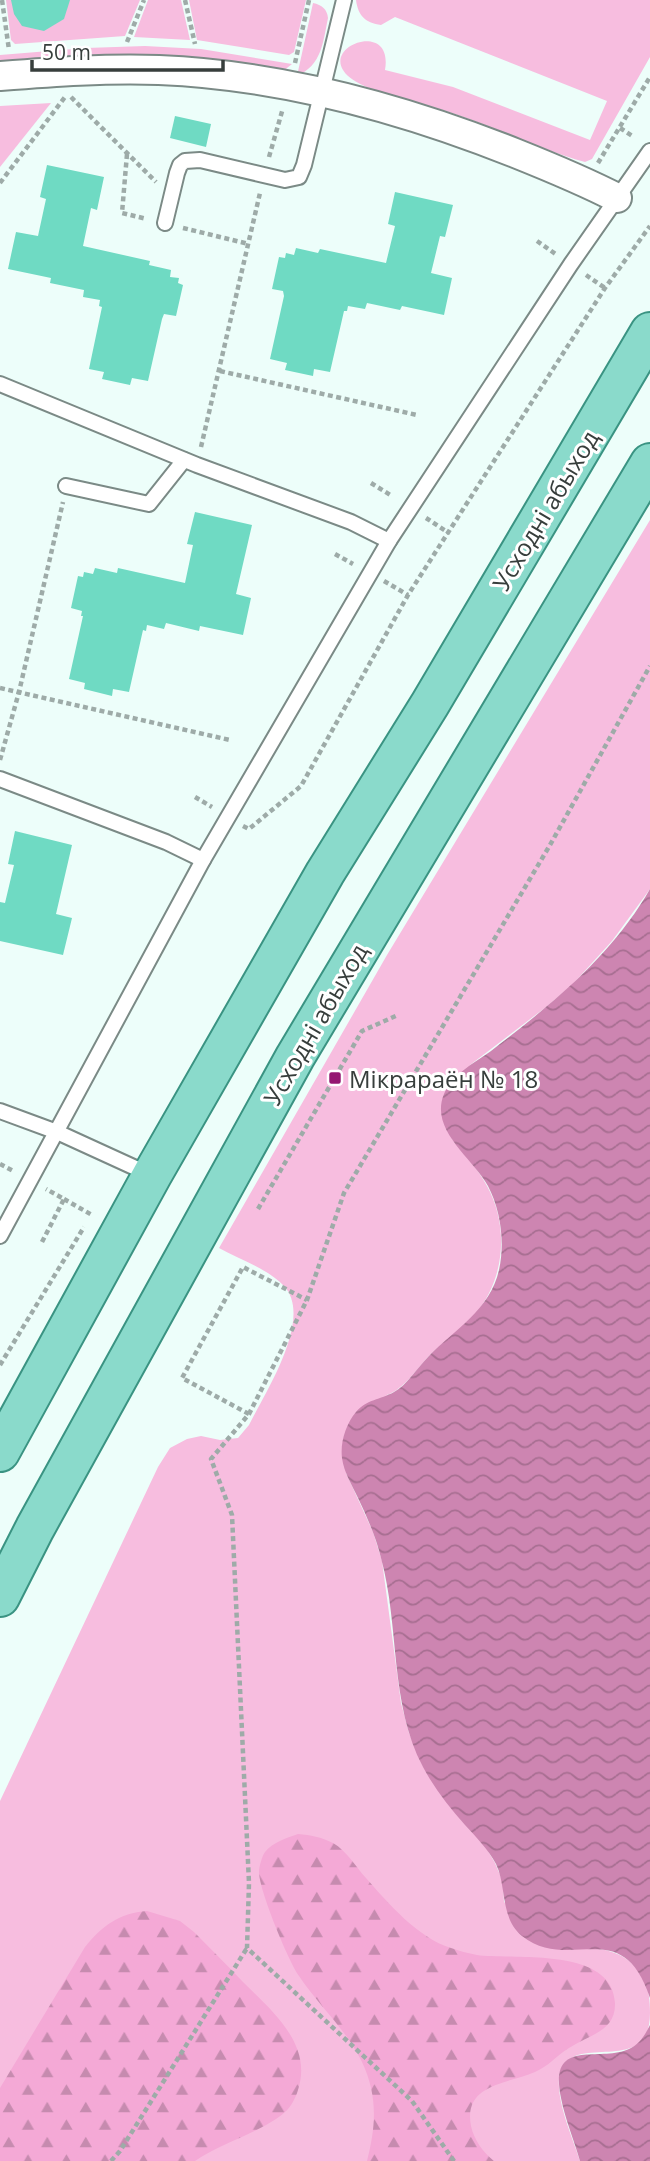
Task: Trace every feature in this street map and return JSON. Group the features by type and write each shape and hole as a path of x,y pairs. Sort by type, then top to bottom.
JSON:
{"main road":[{"name":"Усходні абыход","path":"0,1452 152,1175 325,873 430,704 650,332"},
{"name":"Усходні абыход","path":"0,1597 295,1056 650,463"}],"street":[{"path":"6,75 124,69 162,70 289,84 427,121 585,181 617,198"}],"lane":[{"path":"165,223 180,165 192,159 285,180 299,177 344,0"},
{"path":"0,1236 203,860 389,541 650,151"},
{"path":"0,384 191,462 351,522 389,541"},
{"path":"66,486 149,504 191,462"},
{"path":"1,782 166,842 203,860"},
{"path":"0,1111 57,1132 152,1175"}],"path":[{"path":"2,0 6,75"},
{"path":"127,42 144,0"},
{"path":"185,0 195,44"},
{"path":"191,462 220,371 264,175 309,0"},
{"path":"596,167 650,77"},
{"path":"0,183 68,94 171,197"},
{"path":"620,128 634,137"},
{"path":"240,824 249,829 301,786 408,595 605,288 650,226"},
{"path":"537,241 558,256"},
{"path":"586,275 605,288"},
{"path":"220,371 416,415"},
{"path":"371,483 392,496"},
{"path":"0,760 19,692 66,486"},
{"path":"426,518 449,533"},
{"path":"335,554 353,564"},
{"path":"383,581 408,595"},
{"path":"111,2161 247,1948 249,1883 232,1515 211,1459 248,1414 307,1300 344,1193 550,845 650,666"},
{"path":"0,688 230,740"},
{"path":"195,797 212,807"},
{"path":"258,1209 362,1031 398,1015"},
{"path":"0,1164 15,1172"},
{"path":"0,1365 92,1214 46,1189"},
{"path":"42,1242 64,1199"},
{"path":"248,1414 182,1378 243,1268 307,1300"},
{"path":"247,1948 412,2101 454,2161"}],"shaded area":[{"path":"6,0 140,0 125,36 15,44 11,40"},
{"path":"148,0 181,0 190,40 134,37"},
{"path":"189,0 306,0 294,52 289,55 197,40"},
{"path":"356,0 650,0 650,57 592,159 585,162 355,81 342,68 342,56 350,47 362,42 375,43 384,52 385,70 453,87 590,140 607,101 395,17 381,25 371,22 361,14"},
{"path":"313,3 326,12 328,18 325,36 312,66 297,76"},
{"path":"145,46 201,49 292,64 282,72 209,60 150,56 0,63 0,55"},
{"path":"51,103 0,167 0,106"},
{"path":"650,520 650,889 612,941 572,985 470,1065 452,1139 479,1174 494,1201 501,1234 498,1267 486,1298 472,1318 433,1352 406,1382 387,1395 346,1473 373,1532 382,1561 401,1703 409,1733 423,1766 462,1821 485,1846 503,1882 504,1902 563,1948 610,1951 625,1958 638,1969 649,1995 647,2033 638,2044 625,2050 579,2055 567,2061 560,2073 562,2105 580,2161 0,2161 0,1801 158,1467 170,1448 187,1439 201,1436 220,1440 238,1438 249,1425 275,1375 290,1336 292,1300 284,1286 262,1269 219,1248 387,955"}],"green space":[{"path":"298,1834 320,1838 338,1846 404,1919 439,1943 477,1955 536,1957 580,1964 597,1972 610,1985 615,2003 614,2013 606,2027 569,2048 540,2070 500,2083 480,2094 474,2102 470,2112 472,2131 486,2154 494,2161 367,2161 374,2111 367,2075 356,2050 294,1968 260,1881 259,1872 265,1852 276,1843"},
{"path":"147,1911 180,1921 194,1932 287,2030 300,2058 301,2073 293,2102 276,2119 195,2161 0,2161 0,2088 85,1947 112,1922"}],"water":[{"path":"650,889 650,1998 638,1972 625,1958 610,1951 558,1950 540,1946 515,1929 507,1911 496,1864 427,1775 412,1742 405,1717 387,1584 379,1550 346,1474 342,1446 344,1434 356,1412 399,1389 428,1357 480,1308 488,1297 499,1270 502,1238 496,1206 481,1175 447,1132 442,1120 444,1094 458,1075 533,1018 590,967 617,937"},
{"path":"650,2025 650,2161 580,2161 561,2098 559,2079 562,2066 569,2059 579,2056 617,2053 629,2049 639,2042"}],"building":[{"path":"11,0 70,0 64,19 44,31 22,26 14,14"},
{"path":"175,116 211,124 206,147 170,138"},
{"path":"47,165 104,177 97,210 91,208 83,246 150,261 149,265 171,270 170,277 179,278 178,283 183,285 176,316 164,314 162,319 148,381 132,378 130,385 102,379 104,372 89,369 102,307 99,306 100,300 83,297 84,290 50,283 51,278 8,269 16,232 38,236 46,199 40,197"},
{"path":"395,192 453,205 445,237 440,236 431,273 452,278 444,315 402,306 400,310 367,303 365,309 348,306 347,311 344,311 330,372 314,369 313,376 285,370 287,363 270,359 284,296 283,291 272,289 279,257 285,258 286,253 294,255 296,248 318,253 320,249 386,263 395,226 388,224"},
{"path":"195,512 252,525 236,594 251,598 243,635 200,626 199,631 166,623 164,629 147,625 146,631 143,630 129,692 113,689 112,696 84,689 85,683 69,679 83,616 82,611 71,608 78,576 83,577 84,572 93,574 95,568 117,573 118,568 185,583 193,545 187,544"},
{"path":"15,831 72,845 56,914 72,918 63,955 0,941 0,902 5,903 14,865 8,864"}],"place":[{"name":"Мікрараён № 18","path":"335,1078"}]}
